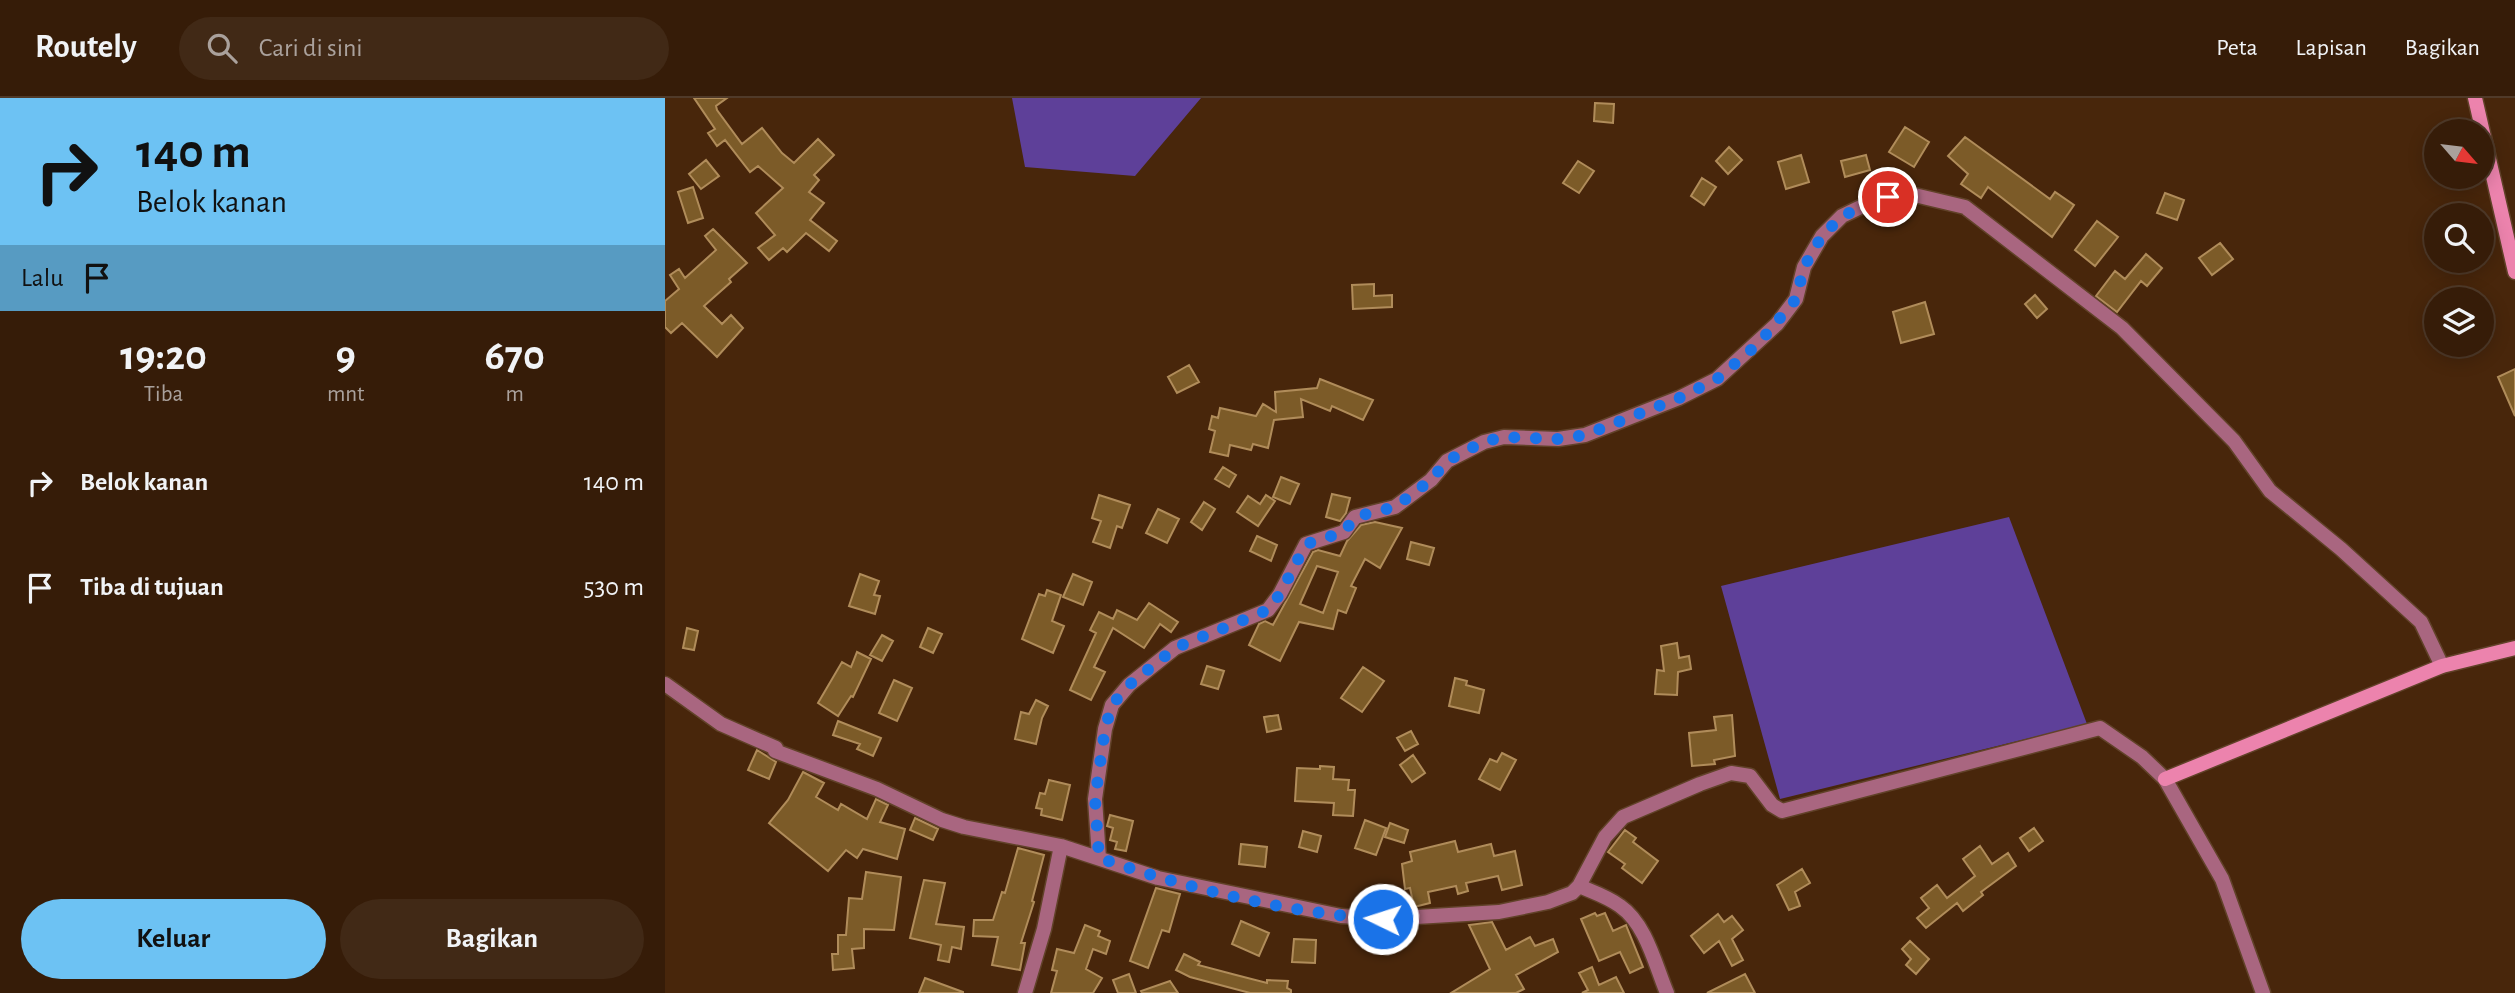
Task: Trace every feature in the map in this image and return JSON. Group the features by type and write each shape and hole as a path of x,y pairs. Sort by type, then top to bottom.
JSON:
{"street":[{"path":"2475,98 2515,272"},
{"path":"1099,858 1095,799 1112,705 1129,685 1158,661 1183,645 1268,610 1280,594 1306,544 1344,532 1355,517 1395,507 1431,480 1447,461 1483,442 1504,437 1558,439 1585,435 1667,403 1717,379 1777,324 1796,299 1804,267 1822,236 1842,216 1878,200 1906,193 1965,206 2122,328 2234,441 2270,491 2341,549 2421,622 2442,666"},
{"path":"2165,779 2442,666 2515,648"},
{"path":"665,684 685,696 690,705 721,724 776,748 775,751 877,789 942,820 964,827 1061,846 1158,878 1251,899 1341,916 1383,919 1499,912 1548,902 1572,893 1580,886 1605,837 1623,817 1731,773 1750,776 1772,805 1782,811 2100,728 2142,758 2165,779 2222,879 2263,993"},
{"path":"1025,993 1044,929 1061,846"},
{"path":"1580,886 1629,913 1640,927 1667,993"}],"shaded area":[{"path":"1012,98 1201,98 1135,176 1025,167"},
{"path":"2009,517 2087,724 1780,799 1721,586"}],"building":[{"path":"694,98 727,98 716,106 717,110 742,144 762,128 782,153 794,163 818,139 834,155 814,175 819,180 809,192 824,203 810,220 837,241 829,251 806,233 787,252 783,248 769,260 758,248 775,235 756,213 783,188 758,166 750,172 725,140 717,146 708,133 715,129"},
{"path":"1595,103 1614,104 1613,123 1594,121"},
{"path":"1905,127 1929,142 1914,167 1889,152"},
{"path":"1965,137 2050,199 2055,192 2074,205 2052,237 1988,187 1981,198 1961,184 1968,174 1948,156"},
{"path":"1729,147 1742,160 1728,174 1716,161"},
{"path":"1801,155 1809,182 1786,189 1778,162"},
{"path":"1866,155 1870,170 1845,177 1841,161"},
{"path":"706,160 719,176 701,189 689,174"},
{"path":"1578,161 1594,171 1579,193 1563,183"},
{"path":"1702,178 1716,187 1704,205 1691,196"},
{"path":"693,187 703,218 688,223 678,192"},
{"path":"2165,193 2184,200 2177,220 2157,213"},
{"path":"2097,221 2118,237 2095,266 2075,250"},
{"path":"713,229 747,263 729,279 731,282 704,306 722,324 731,315 743,328 717,357 682,323 671,333 665,327 665,301 679,289 670,275 679,269 685,278 716,250 705,236"},
{"path":"2220,243 2233,259 2212,275 2199,258"},
{"path":"2146,254 2162,268 2147,286 2141,281 2117,312 2096,296 2115,271 2125,279"},
{"path":"1374,284 1374,296 1392,295 1392,307 1353,309 1352,285"},
{"path":"2035,295 2047,309 2037,318 2025,304"},
{"path":"1925,302 1934,334 1901,343 1893,312"},
{"path":"1189,365 1199,382 1177,393 1168,377"},
{"path":"2515,369 2515,416 2498,377"},
{"path":"1320,379 1373,400 1363,420 1332,406 1330,411 1301,399 1303,417 1274,420 1268,448 1253,444 1251,450 1230,445 1228,456 1210,452 1215,431 1209,429 1212,416 1218,418 1220,408 1256,416 1263,404 1276,412 1275,392 1317,388"},
{"path":"1223,467 1236,475 1229,487 1215,479"},
{"path":"1281,477 1299,484 1290,504 1273,497"},
{"path":"1332,494 1350,498 1346,513 1340,521 1326,517"},
{"path":"1099,495 1130,505 1122,528 1117,526 1110,548 1093,542 1101,521 1092,518"},
{"path":"1266,495 1275,501 1258,526 1237,512 1248,496 1260,504"},
{"path":"1204,502 1215,509 1202,530 1191,522"},
{"path":"1158,509 1179,519 1167,543 1146,533"},
{"path":"1375,522 1402,528 1380,568 1365,559 1351,586 1356,588 1346,613 1338,610 1333,629 1299,622 1280,661 1249,645 1259,624 1265,621 1273,625 1313,552 1318,550 1340,556 1347,541 1361,525","holes":["1317,566 1338,572 1323,613 1300,604"]},
{"path":"1257,536 1277,545 1271,561 1250,551"},
{"path":"1411,542 1434,548 1429,565 1407,559"},
{"path":"860,574 879,581 874,595 880,596 875,614 849,606"},
{"path":"1073,574 1092,582 1083,605 1063,597"},
{"path":"1047,590 1061,595 1052,621 1064,626 1053,653 1022,639 1039,594 1045,596"},
{"path":"1149,603 1178,622 1171,632 1160,624 1144,648 1113,628 1094,667 1105,672 1091,700 1070,690 1096,633 1090,630 1099,612 1113,619 1117,610 1137,620"},
{"path":"687,628 698,631 694,650 683,648"},
{"path":"928,628 942,634 933,653 920,647"},
{"path":"882,635 893,641 882,661 870,655"},
{"path":"1677,643 1679,658 1689,656 1691,669 1678,672 1677,695 1655,694 1657,670 1664,671 1661,646"},
{"path":"857,652 871,659 853,697 851,696 838,716 818,703 842,662 851,667"},
{"path":"1207,666 1224,671 1218,689 1201,684"},
{"path":"1363,667 1384,681 1362,712 1341,698"},
{"path":"1455,678 1467,681 1466,685 1484,690 1479,713 1449,706"},
{"path":"894,680 912,688 897,721 879,713"},
{"path":"1036,700 1048,706 1042,718 1036,744 1015,739 1021,712 1029,714"},
{"path":"1278,715 1281,729 1267,732 1264,717"},
{"path":"1732,715 1735,756 1714,760 1715,764 1692,766 1689,733 1716,730 1714,717"},
{"path":"838,721 881,738 873,756 857,749 860,744 833,735"},
{"path":"1411,731 1418,744 1405,751 1397,738"},
{"path":"757,750 776,762 769,779 748,770"},
{"path":"1502,753 1516,760 1500,790 1479,779 1490,759 1497,762"},
{"path":"1413,755 1425,773 1412,782 1400,765"},
{"path":"1320,766 1334,767 1333,779 1349,780 1348,790 1355,790 1353,816 1333,815 1334,803 1295,801 1297,768 1320,769"},
{"path":"803,772 824,783 816,797 838,810 841,804 867,819 876,799 888,805 880,822 905,829 897,859 863,849 857,858 846,850 828,871 769,823 788,800"},
{"path":"1049,780 1070,785 1062,820 1041,815 1042,809 1036,808 1040,793 1045,794"},
{"path":"1110,815 1133,821 1126,851 1115,849 1117,842 1110,840 1113,828 1107,826"},
{"path":"915,818 938,829 933,840 910,830"},
{"path":"1365,820 1386,828 1376,855 1355,848"},
{"path":"1390,823 1408,830 1404,843 1385,837"},
{"path":"2034,828 2043,841 2029,851 2020,838"},
{"path":"1625,830 1636,838 1633,842 1658,861 1642,883 1622,868 1625,864 1608,852"},
{"path":"1303,831 1321,836 1317,852 1299,847"},
{"path":"1455,841 1458,852 1491,844 1494,856 1515,851 1522,885 1502,890 1498,876 1466,883 1468,891 1458,894 1456,886 1428,892 1430,903 1414,907 1410,888 1405,889 1402,864 1412,861 1410,852"},
{"path":"1241,844 1267,847 1265,867 1239,864"},
{"path":"1980,846 1992,864 2008,853 2016,866 1981,892 1983,895 1963,911 1957,903 1926,928 1917,918 1929,908 1921,898 1937,885 1947,898 1975,876 1963,859"},
{"path":"1018,848 1044,855 1032,901 1034,902 1021,943 1025,943 1020,970 992,965 998,937 973,936 974,920 993,920 1002,892 1005,893"},
{"path":"1802,869 1810,883 1795,892 1800,906 1789,910 1777,885"},
{"path":"866,872 901,877 894,930 864,929 864,948 852,949 854,968 833,970 832,954 838,954 838,935 846,935 849,898 862,899"},
{"path":"924,880 945,883 936,924 964,927 961,949 952,947 949,962 938,960 941,945 910,938"},
{"path":"1156,888 1180,894 1169,932 1162,930 1148,968 1130,961"},
{"path":"1595,913 1597,916 1605,913 1613,931 1626,925 1643,967 1630,973 1620,952 1599,961 1581,919"},
{"path":"1718,914 1724,922 1732,916 1743,930 1732,939 1743,960 1732,966 1719,941 1704,953 1691,936"},
{"path":"1241,921 1269,933 1259,956 1232,944"},
{"path":"1492,922 1506,950 1530,937 1535,946 1553,939 1558,952 1516,975 1524,989 1516,993 1451,993 1490,969 1469,925"},
{"path":"1085,925 1100,931 1098,936 1110,941 1106,954 1093,949 1086,969 1102,978 1093,993 1051,993 1057,971 1052,970 1057,949 1074,953"},
{"path":"1294,939 1316,940 1315,963 1292,962"},
{"path":"1910,941 1929,959 1916,974 1906,965 1911,959 1902,949"},
{"path":"1184,954 1200,962 1198,965 1236,975 1267,983 1267,980 1288,981 1287,988 1291,993 1250,993 1190,977 1176,970"},
{"path":"1592,967 1599,985 1616,977 1624,993 1582,993 1588,990 1579,973"},
{"path":"1129,974 1136,993 1118,993 1113,980"},
{"path":"1745,974 1755,993 1707,993"},
{"path":"925,978 963,992 963,993 919,993"},
{"path":"1170,981 1178,993 1141,991"}],"route":[{"path":"1383,919 1341,916 1251,899 1158,878 1099,858 1095,799 1105,729 1112,705 1129,685 1175,648 1268,610 1280,594 1306,544 1344,532 1355,517 1395,507 1431,480 1447,461 1483,442 1504,437 1558,439 1585,435 1632,418 1717,379 1759,343 1796,299 1804,267 1822,236 1842,216 1888,197"}]}
